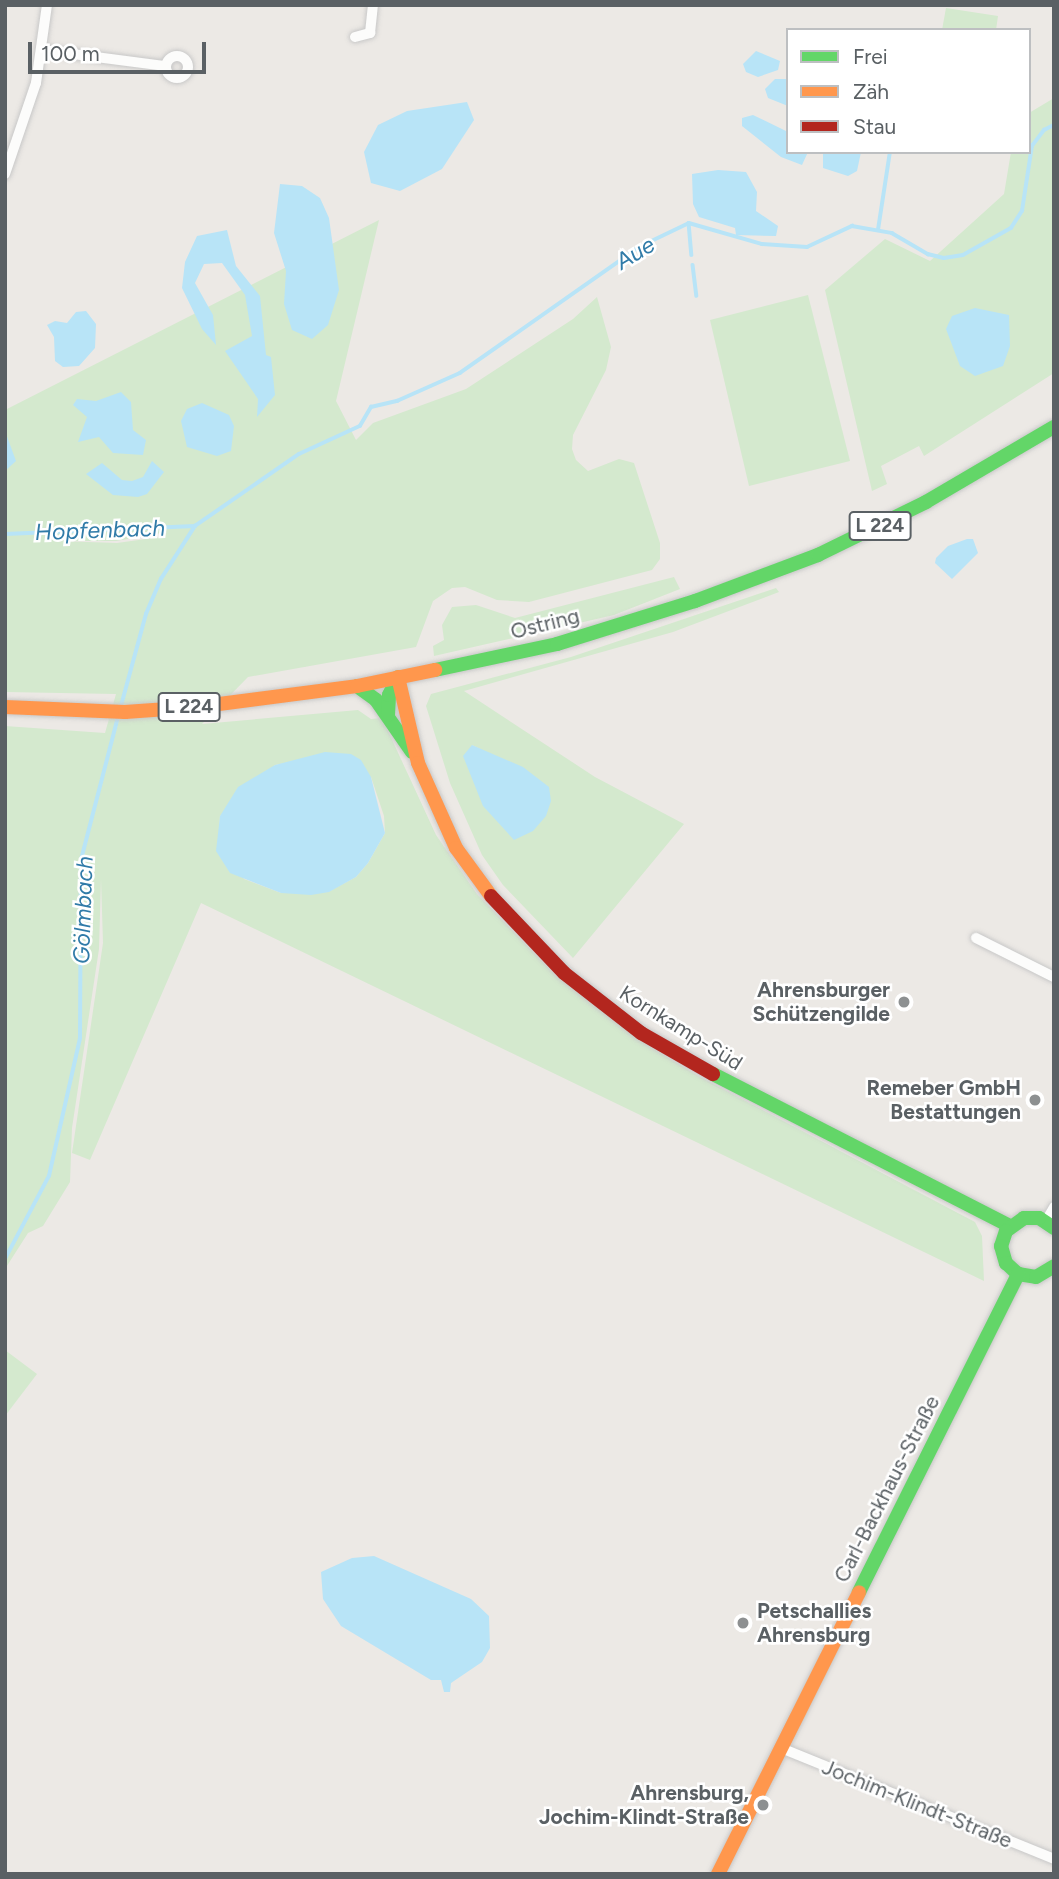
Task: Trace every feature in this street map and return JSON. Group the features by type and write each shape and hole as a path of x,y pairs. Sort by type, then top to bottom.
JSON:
{"street":[{"path":"5,174 28,112 42,50 47,5"},
{"path":"355,37 370,33 373,5"},
{"path":"42,50 166,66"},
{"name":"Ostring","path":"5,707 125,712 357,686 593,634 744,583 879,526 1054,427"},
{"path":"388,715 389,695 398,677"},
{"name":"Kornkamp-Süd","path":"398,677 418,762 444,825 484,890 543,953 610,1011 732,1085 976,1208 1007,1232"},
{"name":"Kornkamp-Süd","path":"357,686 388,715 418,762"},
{"path":"976,938 1054,977"},
{"path":"1054,1207 1050,1225 1024,1218 1007,1232 1006,1263 1018,1274 1036,1277 1054,1266"},
{"name":"Carl-Backhaus-Straße","path":"718,1874 1018,1274"},
{"name":"Jochim-Klindt-Straße","path":"781,1748 1054,1860"}],"green space":[{"path":"946,8 998,16 996,28 942,28"},
{"path":"1054,98 1054,373 924,456 919,446 881,466 887,484 872,491 825,290 885,239 930,261 1004,194 1011,154 1031,154 1031,112"},
{"path":"379,220 336,401 356,440 373,423 466,389 573,319 597,297 611,347 606,370 573,435 572,449 576,460 588,471 619,459 634,463 660,543 660,559 652,570 529,602 497,600 465,587 452,588 433,601 416,647 248,677 202,724 358,710 371,719 382,718 436,835 477,894 556,976 647,1045 700,1077 975,1222 982,1236 984,1281 201,903 90,1160 72,1153 103,943 101,879 99,949 72,1128 70,1182 43,1226 28,1233 5,1269 5,726 105,733 116,694 5,692 5,410","holes":["167,532 160,537 117,543 58,541 116,541","290,762 371,777 384,816 385,833 368,863 356,877 328,892 281,893 244,879 219,833 220,816 275,765"]},
{"path":"808,295 850,461 749,486 710,320"},
{"path":"674,577 680,589 614,615 434,656 433,646 444,640 442,625 452,607 476,605 515,618"},
{"path":"776,588 779,592 673,632 464,691 595,777 684,824 573,958 503,885 482,855 450,783 426,706 431,694 571,657","holes":["472,745 480,749 514,840"]},
{"path":"5,1350 37,1374 5,1416"}],"water":[{"path":"756,51 780,61 778,70 758,77 746,72 743,64"},
{"path":"775,79 786,79 786,105 768,98 765,89"},
{"path":"467,102 474,120 442,169 400,191 371,183 364,152 378,125 407,111"},
{"path":"753,115 786,131 786,154 807,154 802,165 781,157 742,126 742,118"},
{"path":"823,154 861,154 857,171 848,176 823,168"},
{"path":"718,170 746,172 757,192 756,211 778,226 776,236 736,235 735,228 699,217 693,204 692,174"},
{"path":"280,184 302,186 320,198 329,218 339,290 328,325 312,339 292,330 284,304 286,271 274,233"},
{"path":"227,230 236,266 260,296 266,355 271,357 275,395 257,417 258,399 225,351 252,336 245,295 222,263 204,264 195,283 213,315 216,345 202,329 182,288 185,262 197,236"},
{"path":"975,308 1009,315 1010,346 1003,366 975,376 960,366 946,329 952,316"},
{"path":"86,311 96,324 95,348 79,366 63,367 55,361 54,337 47,325 55,321 67,323 76,312"},
{"path":"121,392 131,402 133,430 146,440 143,455 113,453 99,437 78,442 87,417 73,405 77,399 96,401"},
{"path":"202,403 229,415 234,426 231,451 217,456 187,447 181,421 187,409"},
{"path":"5,431 16,461 5,471"},
{"path":"152,461 164,472 147,494 138,497 113,495 86,474 102,463 122,480 132,481 143,477"},
{"path":"973,539 978,553 952,579 935,563 936,558 948,546"},
{"path":"472,745 523,767 549,787 551,801 546,816 533,831 514,840 483,806 463,756"},
{"path":"325,752 351,754 361,760 371,777 385,833 368,863 356,877 329,892 311,895 281,893 230,873 216,851 220,816 238,787 275,765"},
{"path":"374,1556 471,1599 489,1616 490,1648 482,1662 451,1683 450,1692 444,1692 441,1680 431,1680 341,1626 323,1599 321,1572 352,1558"}],"waterway":[{"name":"Aue","path":"1031,152 1032,146 1044,130 1054,125"},
{"path":"878,230 890,154"},
{"name":"Aue","path":"121,706 146,614 161,579 195,526 299,454 360,426 371,407 397,401 460,373 639,247 689,223 762,244 807,247 852,226 892,233 928,254 944,258 963,255 1011,228 1022,211 1031,154"},
{"path":"689,223 692,255"},
{"path":"693,265 697,296"},
{"name":"Hopfenbach","path":"5,534 195,526"},
{"name":"Gölmbach","path":"5,1259 49,1176 80,1038 81,860 118,717"}],"traffic: fast":[{"path":"435,670 557,644 695,601 818,555 926,502 1054,427"},
{"path":"388,715 389,695 398,677"},
{"path":"357,686 376,700 412,752"},
{"path":"713,1074 1010,1226"},
{"path":"1054,1228 1039,1218 1024,1218 1006,1231 1001,1246 1006,1263 1018,1274 1036,1277 1054,1266"},
{"path":"859,1592 1018,1274"}],"traffic: slow":[{"path":"5,707 125,712 196,707 357,686 435,670"},
{"path":"398,677 418,763 456,848 491,896"},
{"path":"718,1874 859,1592"}],"traffic: jam":[{"path":"491,896 564,973 641,1033 713,1074"}],"place":[{"name":"Ahrensburger Schützengilde","path":"904,1002"},
{"name":"Remeber GmbH Bestattungen","path":"1035,1100"},
{"name":"Petschallies Ahrensburg","path":"743,1623"},
{"name":"Ahrensburg, Jochim-Klindt-Straße","path":"763,1805"}]}
